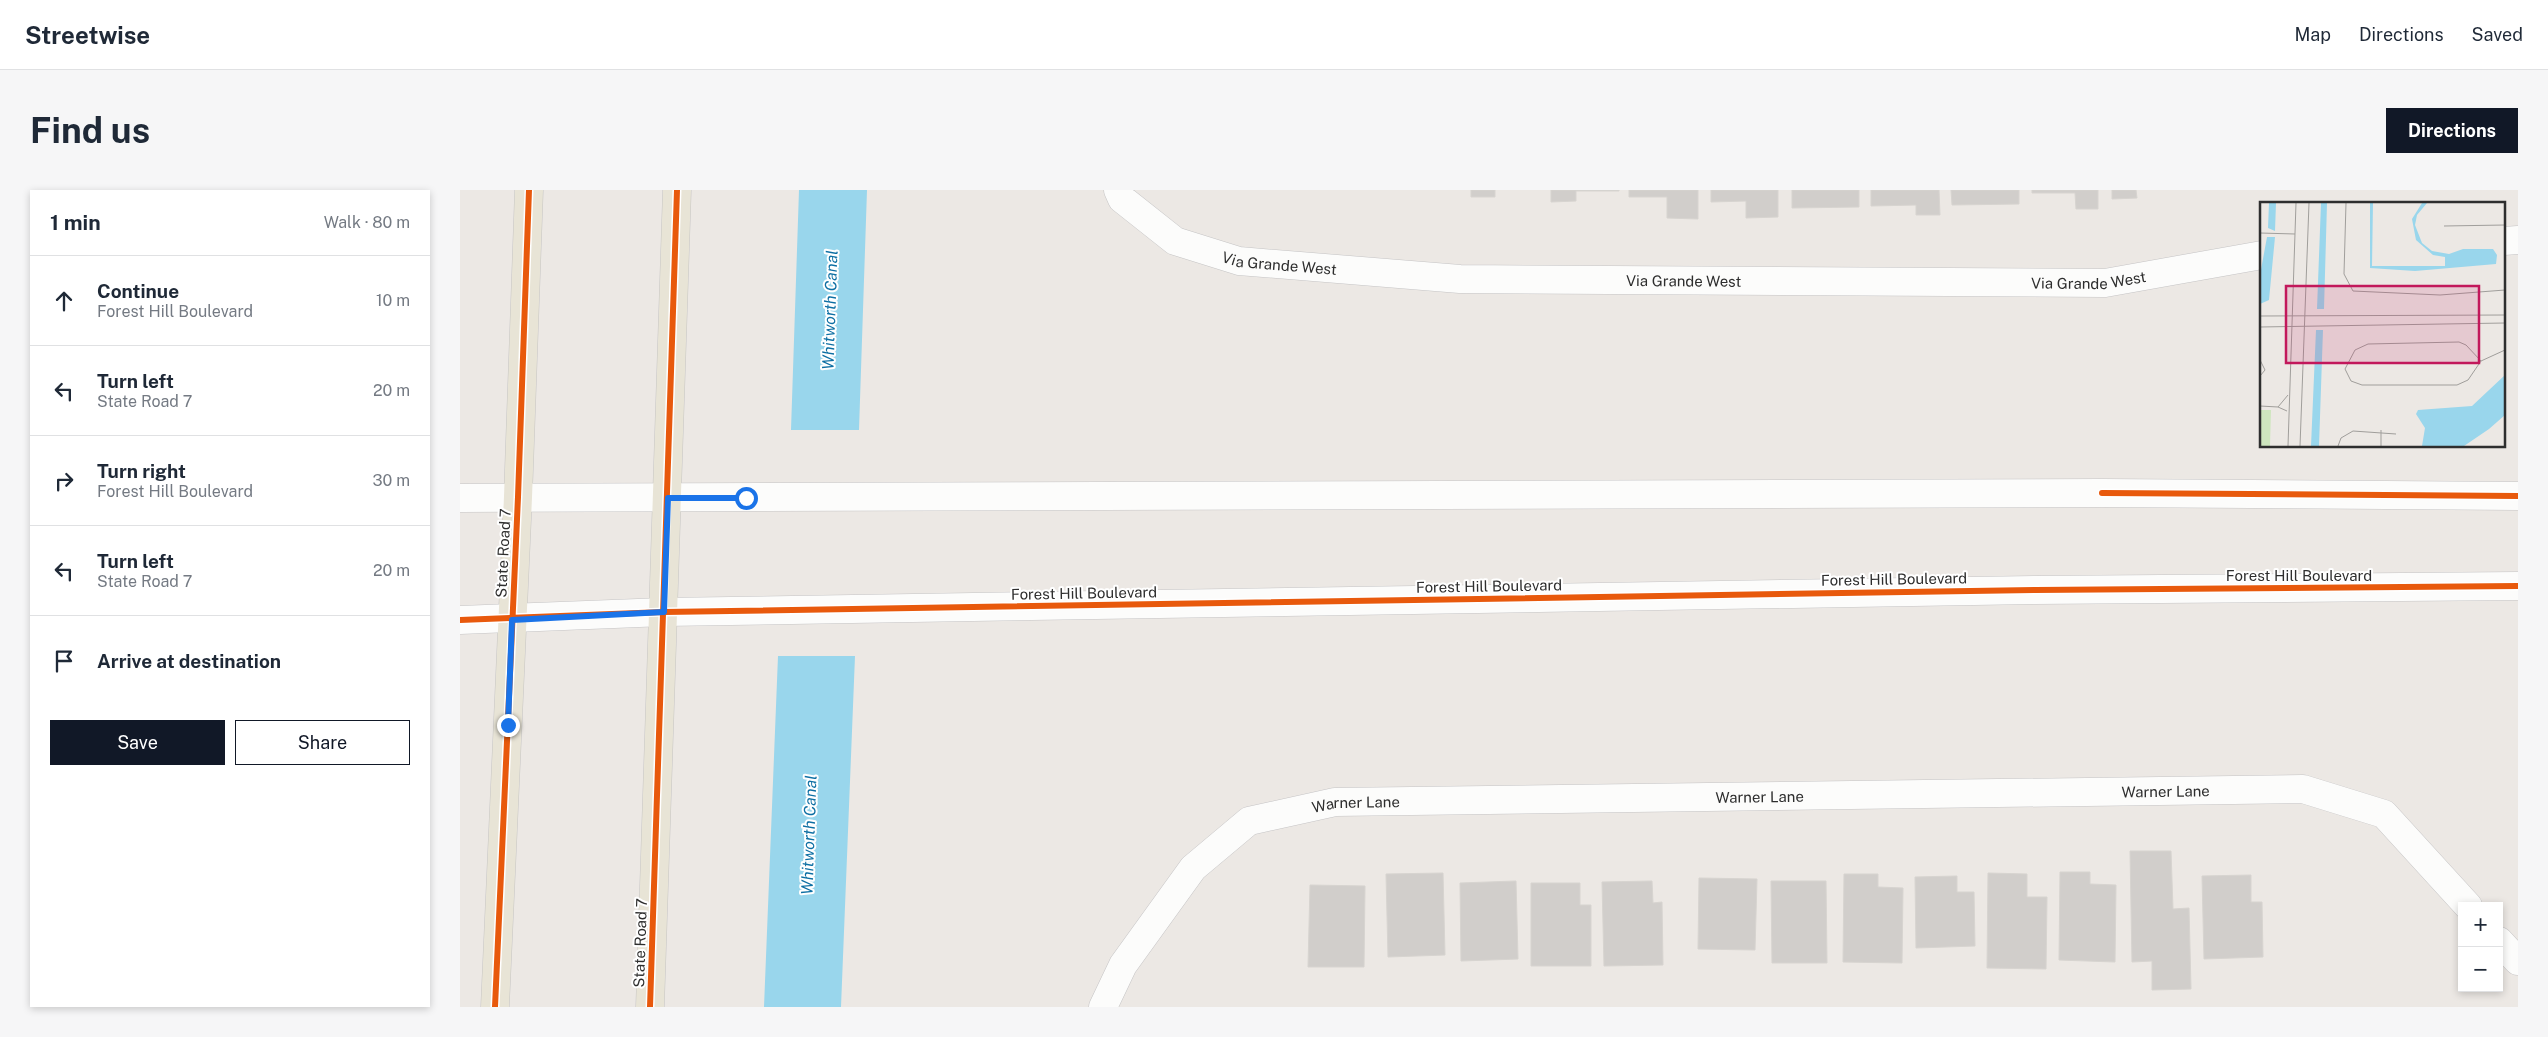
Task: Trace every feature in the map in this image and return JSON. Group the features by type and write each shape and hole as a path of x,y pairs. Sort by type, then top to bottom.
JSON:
{"main road":[{"name":"State Road 7","path":"495,1007 518,497 529,190"},
{"name":"State Road 7","path":"650,1007 678,190"},
{"name":"Via Grande West","path":"1120,194 1175,241 1239,261 1460,279 2105,283 2260,255"},
{"path":"460,498 2102,493 2518,496"},
{"name":"Forest Hill Boulevard","path":"460,620 512,620 664,612 2025,590 2518,586"},
{"name":"Warner Lane","path":"1102,1007 1123,965 1193,868 1249,820 1335,802 2303,789 2384,814 2464,902"},
{"path":"2503,944 2518,961"}],"water":[{"name":"Whitworth Canal","path":"799,190 867,190 859,430 791,430"},
{"name":"Whitworth Canal","path":"778,656 855,656 841,1007 764,1007"}],"building":[{"path":"1471,190 1495,190 1495,197 1471,197"},
{"path":"1551,190 1619,191 1576,191 1576,201 1551,202"},
{"path":"1629,190 1698,190 1698,219 1667,218 1667,197 1629,197"},
{"path":"1711,190 1778,190 1778,217 1746,218 1746,201 1711,202"},
{"path":"1792,190 1859,190 1859,207 1792,208"},
{"path":"1871,190 1939,190 1940,215 1916,215 1916,205 1871,206"},
{"path":"1951,190 2019,190 2019,204 1952,205"},
{"path":"2032,190 2098,190 2098,209 2076,209 2075,193 2032,193"},
{"path":"2112,190 2136,190 2137,198 2112,199"},
{"path":"2130,851 2171,851 2173,909 2189,908 2191,989 2152,990 2152,961 2132,962"},
{"path":"2060,872 2090,872 2090,884 2116,885 2115,962 2059,960"},
{"path":"1443,873 1445,955 1388,957 1386,874"},
{"path":"1988,873 2027,874 2027,897 2047,897 2046,969 1987,968"},
{"path":"1844,874 1878,874 1878,887 1903,888 1902,963 1843,962"},
{"path":"2251,875 2251,902 2262,902 2263,957 2204,959 2202,876"},
{"path":"1957,876 1957,892 1974,892 1975,946 1916,948 1915,877"},
{"path":"1699,878 1757,879 1755,950 1698,949"},
{"path":"1516,881 1518,959 1461,961 1460,883"},
{"path":"1652,881 1653,903 1662,902 1663,965 1604,966 1602,882"},
{"path":"1771,881 1826,881 1827,963 1772,963"},
{"path":"1531,883 1580,883 1580,905 1591,905 1591,966 1531,966"},
{"path":"1310,885 1365,886 1364,967 1308,967"}],"cycle path":[{"path":"495,1007 518,497 529,190"},
{"path":"650,1007 677,190"},
{"path":"2102,493 2518,496"},
{"path":"460,620 664,612 2035,590 2518,586"}],"route":[{"path":"508,725 512,620 664,612 668,498 746,498"}]}
